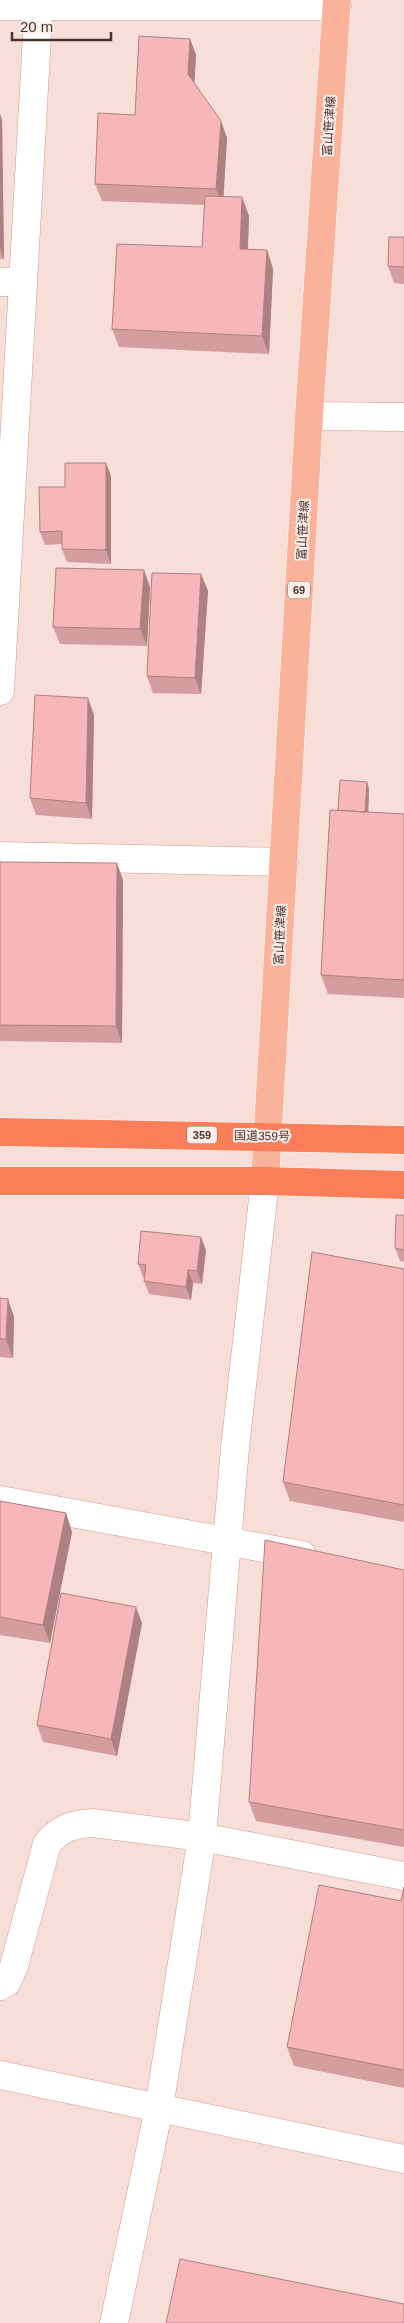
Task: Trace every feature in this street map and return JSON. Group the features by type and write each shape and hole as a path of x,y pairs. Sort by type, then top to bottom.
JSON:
{"highway":[{"name":"国道359号","path":"0,1132 404,1140"},
{"path":"0,1181 266,1181 404,1185"}],"main road":[{"name":"富山笹津線","path":"266,1181 309,416 337,3"}],"street":[{"path":"0,691 12,282 39,3"},
{"path":"0,6 39,3 337,3"},
{"path":"309,416 404,417"},
{"path":"0,856 284,862"},
{"path":"114,2323 158,2108 202,1837 236,1439 266,1181"},
{"path":"0,1500 327,1560"},
{"path":"0,1986 7,1982 14,1966 47,1844 56,1834 76,1824 93,1822 202,1837 404,1876"},
{"path":"0,2075 404,2158"}],"building":[{"path":"139,36 190,39 188,74 221,121 216,189 95,184 98,113 135,115"},
{"path":"205,196 242,197 240,249 267,250 262,336 112,329 117,244 202,247"},
{"path":"389,237 404,237 404,267 388,266"},
{"path":"65,463 106,463 106,550 62,549 62,531 40,532 39,487 65,487"},
{"path":"56,568 144,570 140,629 53,627"},
{"path":"152,573 201,574 195,678 147,676"},
{"path":"35,695 88,698 86,803 30,798"},
{"path":"340,780 367,782 365,812 338,810"},
{"path":"330,810 404,814 404,980 321,975"},
{"path":"0,862 117,863 116,1026 0,1025"},
{"path":"396,1215 404,1215 404,1250 395,1248"},
{"path":"141,1231 201,1237 197,1271 188,1270 186,1287 144,1281 146,1265 138,1264"},
{"path":"312,1252 404,1269 404,1505 283,1482"},
{"path":"0,1298 8,1299 6,1339 0,1339"},
{"path":"0,1501 66,1513 43,1625 0,1617"},
{"path":"265,1540 404,1570 404,1830 249,1802"},
{"path":"61,1593 136,1607 111,1739 37,1725"},
{"path":"319,1885 401,1901 404,1887 404,2070 287,2047"},
{"path":"180,2259 404,2304 404,2323 166,2323"}]}
